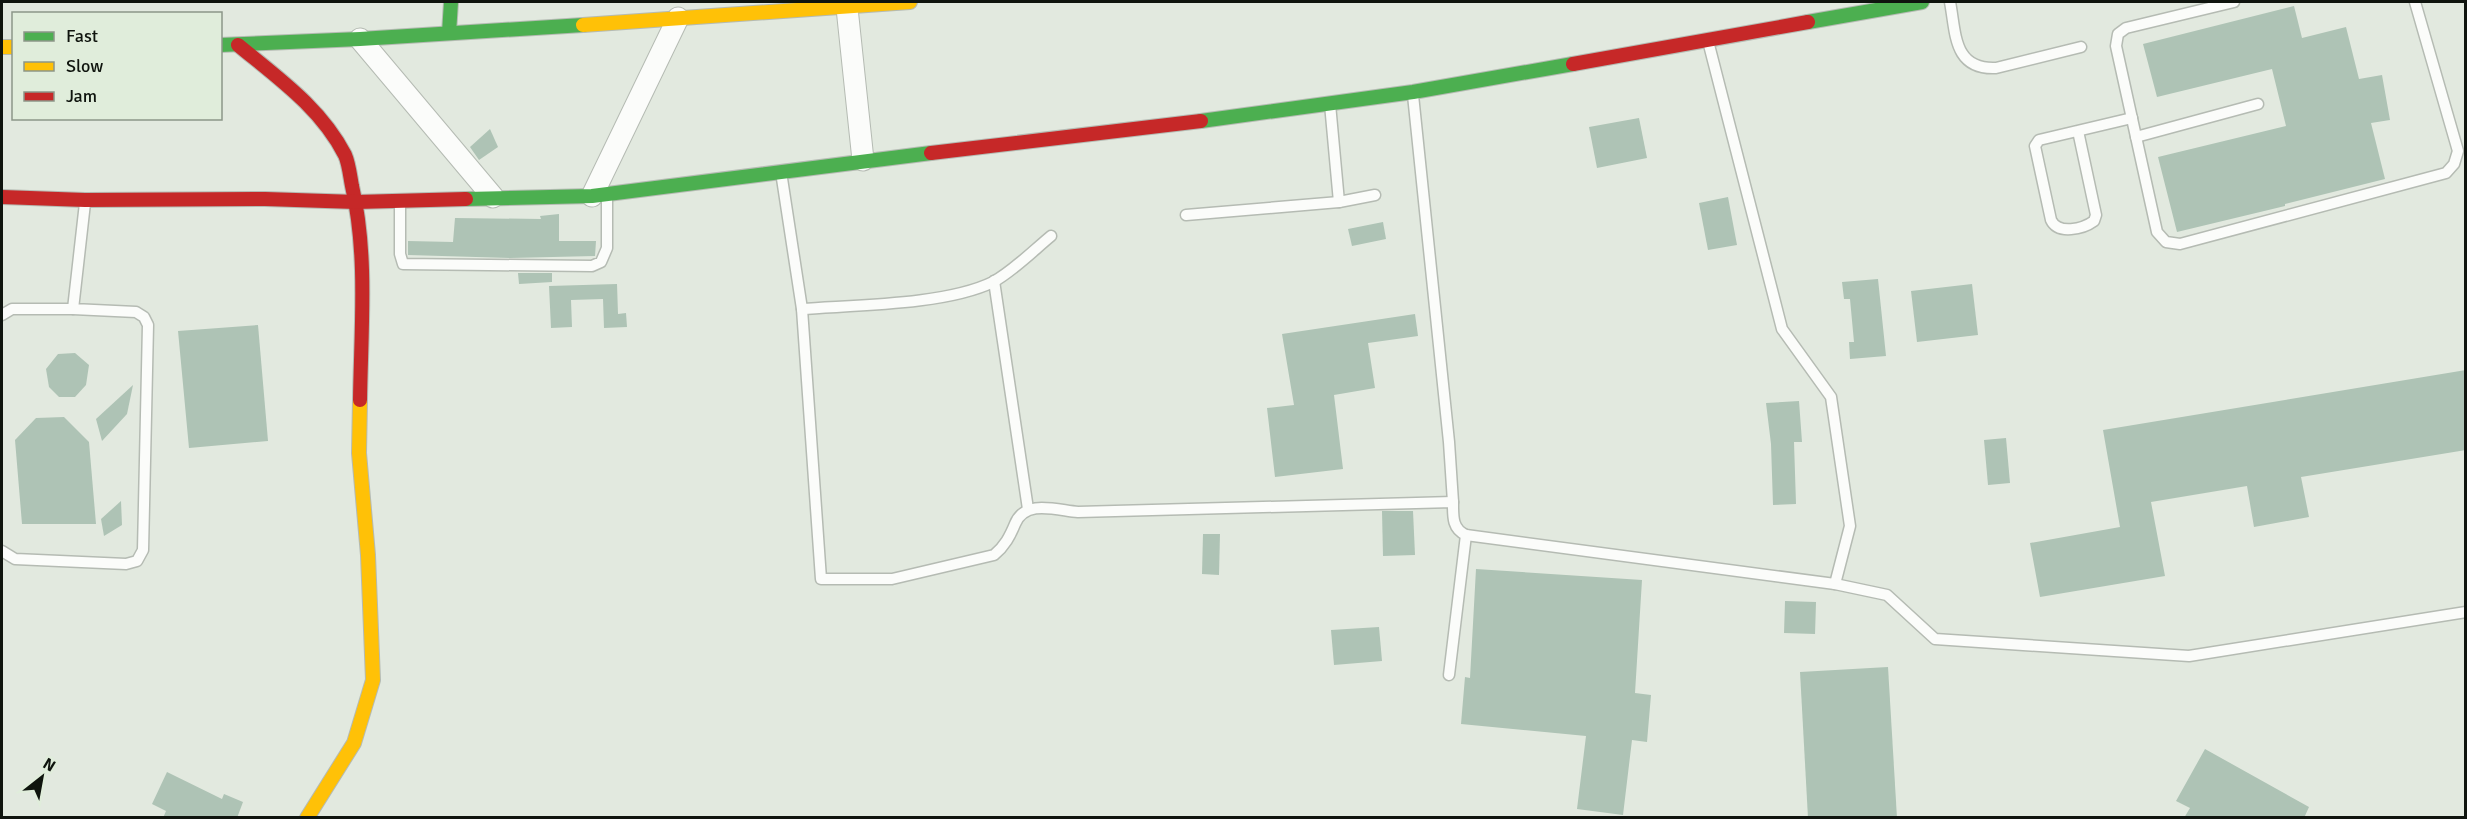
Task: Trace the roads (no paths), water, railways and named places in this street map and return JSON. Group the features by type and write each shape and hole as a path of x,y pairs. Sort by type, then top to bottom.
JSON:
{"main road":[{"path":"449,33 451,2"},
{"path":"222,45 360,39 910,2"},
{"path":"2,197 85,200 266,199 400,202 600,195 863,160 1104,134 1413,92 1922,2"},
{"path":"237,45 300,95 324,122 346,158 356,202 362,280 358,453 368,555 373,680 354,743 307,818"}],"street":[{"path":"847,8 863,160"},
{"path":"600,195 678,18"},
{"path":"360,39 493,197"}],"lane":[{"path":"1950,2 1958,47 1963,57 1983,69 1996,68 2081,46"},
{"path":"2234,2 2126,28 2118,34 2116,46 2157,232 2166,242 2180,244 2446,173 2454,164 2458,151 2415,2"},
{"path":"1707,40 1782,329 1831,397 1850,526 1835,584"},
{"path":"1413,92 1453,502 1453,522 1459,532 1466,535 1835,584 1887,595 1935,639 2189,656 2466,612"},
{"path":"1329,103 1339,202"},
{"path":"2136,137 2258,104"},
{"path":"2078,131 2096,215 2094,221 2088,225 2061,230 2054,226 2051,220 2035,146 2039,140 2132,118"},
{"path":"781,172 802,309 821,579 892,579 994,555 1011,535 1016,522 1028,509 1036,507 1078,512 1453,502"},
{"path":"400,202 400,254 403,264 592,266 601,262 607,248 600,195"},
{"path":"1186,215 1339,202 1375,195"},
{"path":"73,309 85,200"},
{"path":"802,309 916,300 965,292 994,281 1051,236"},
{"path":"994,281 1028,509"},
{"path":"2,315 12,309 136,312 144,318 148,325 143,550 137,561 126,564 15,560 2,551"},
{"path":"1449,675 1466,535"}]}
